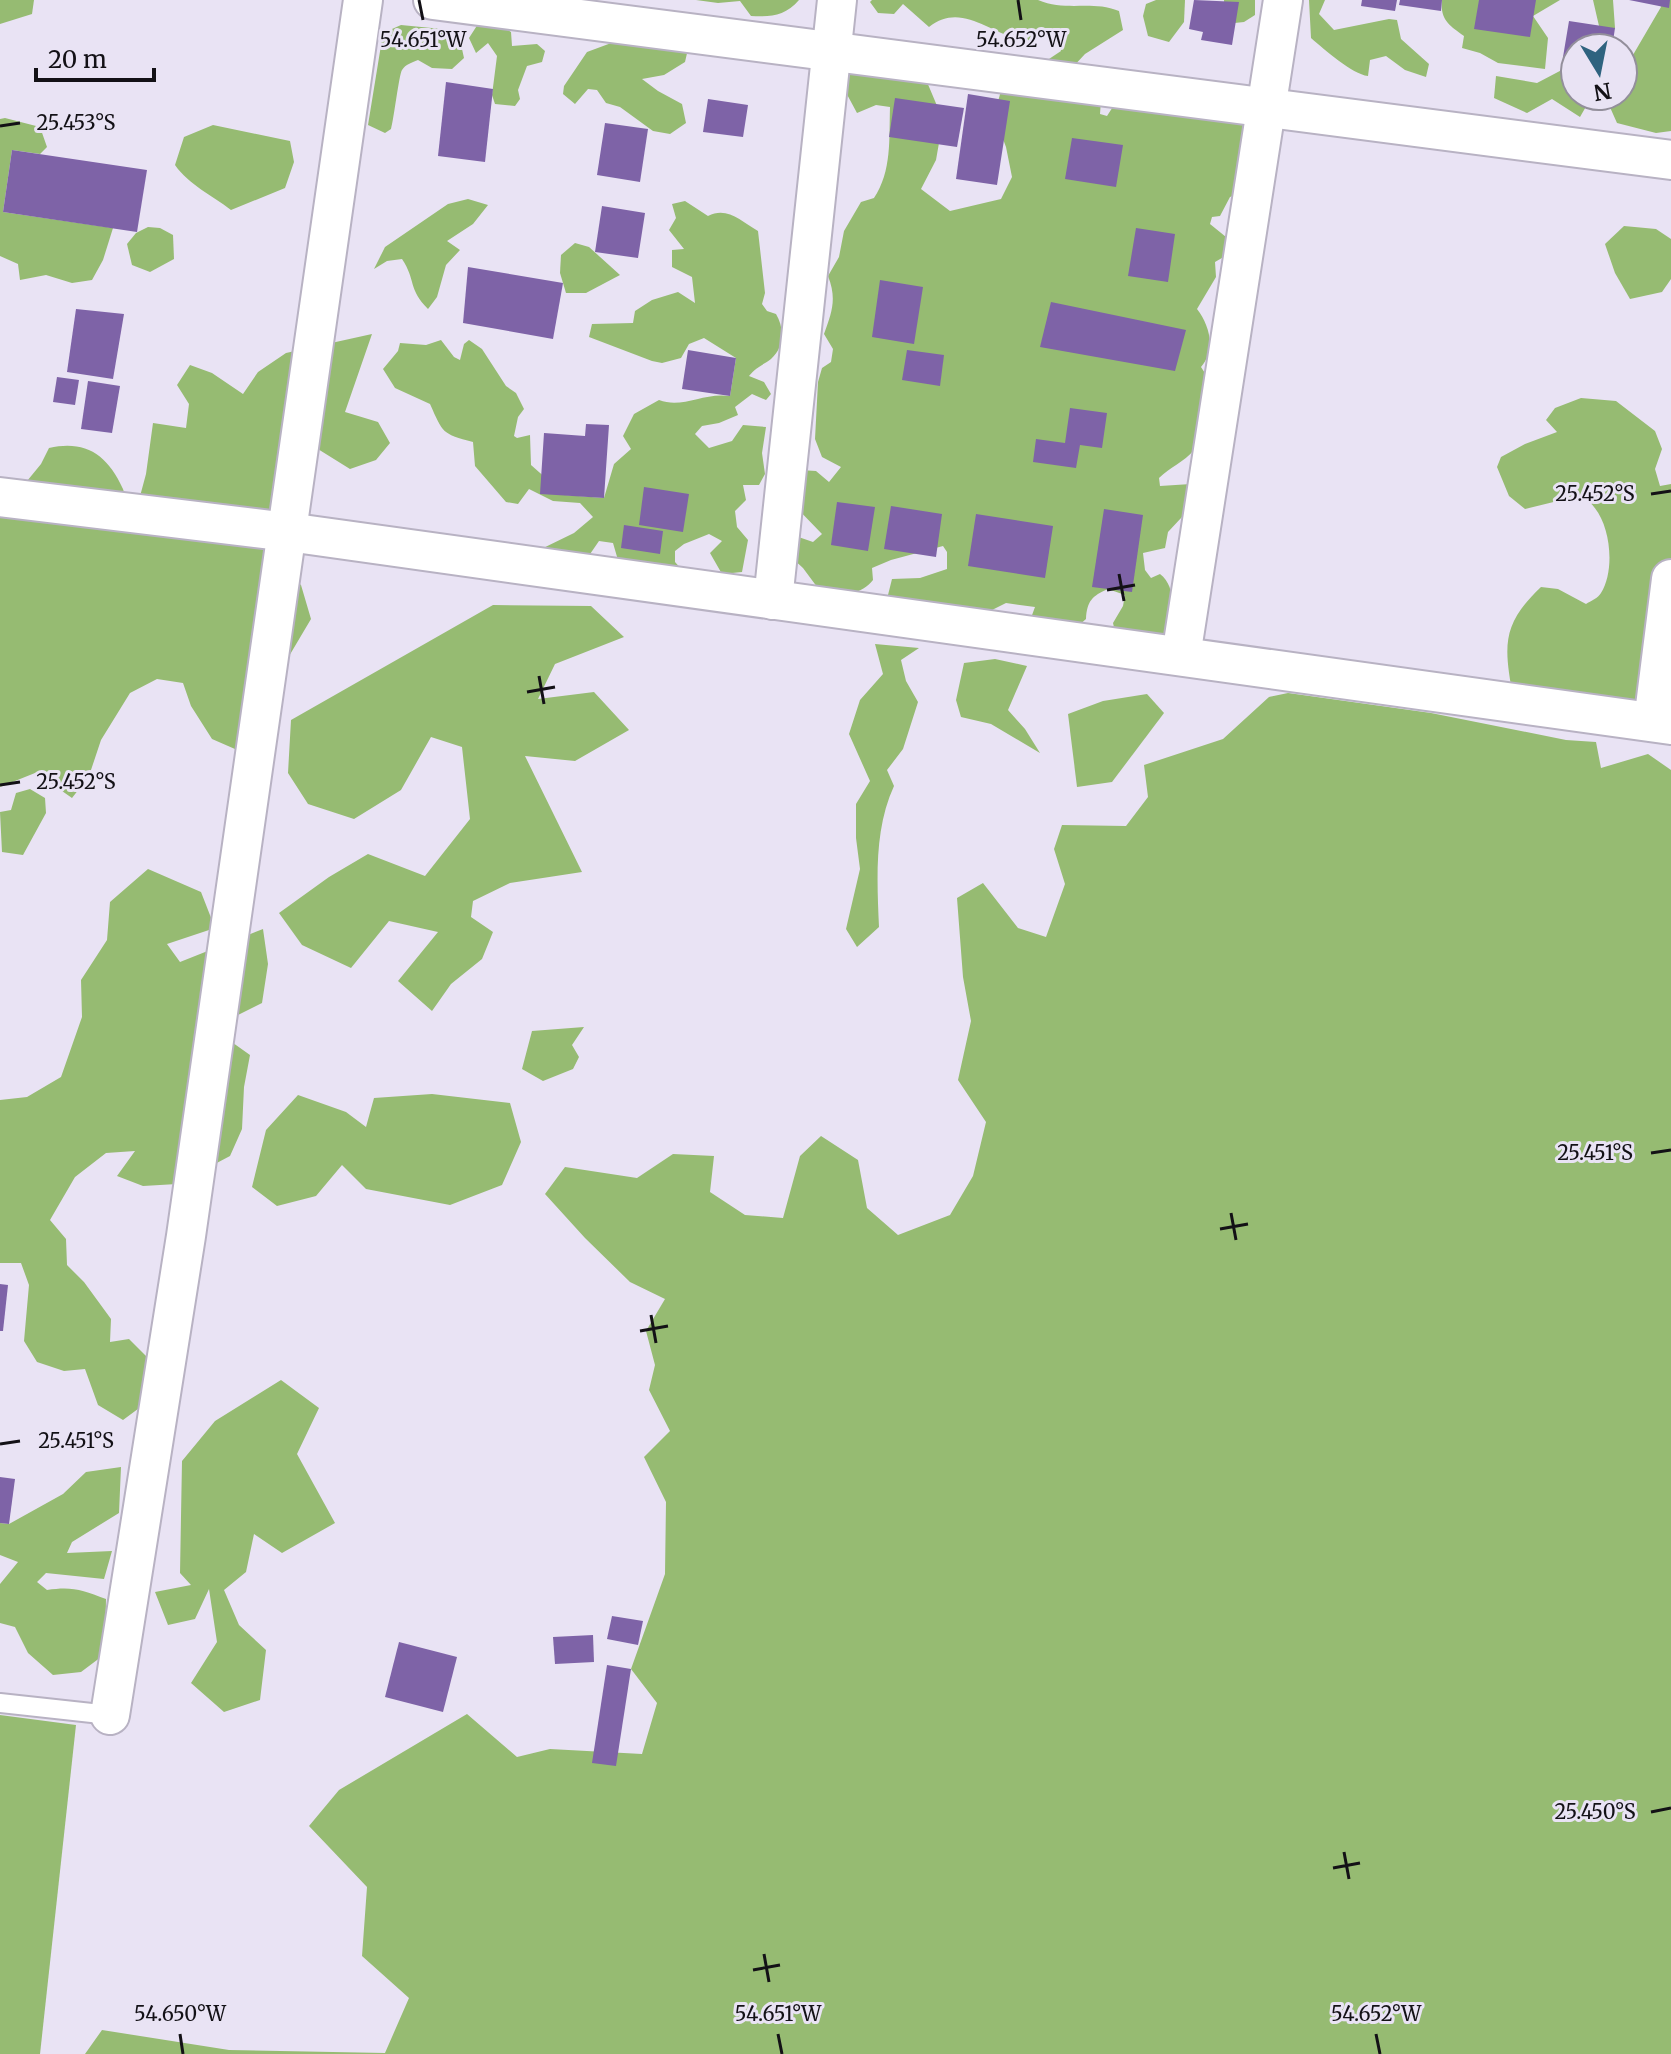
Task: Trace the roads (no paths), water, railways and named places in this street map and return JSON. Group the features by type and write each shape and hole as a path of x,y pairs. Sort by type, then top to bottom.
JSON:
{"street":[{"path":"110,1715 186,1236 363,0"},
{"path":"433,0 1671,160"},
{"path":"773,600 837,0"},
{"path":"1181,656 1283,0"},
{"path":"0,497 288,532 1662,724 1671,579"}],"lane":[{"path":"0,1703 110,1715"}]}
